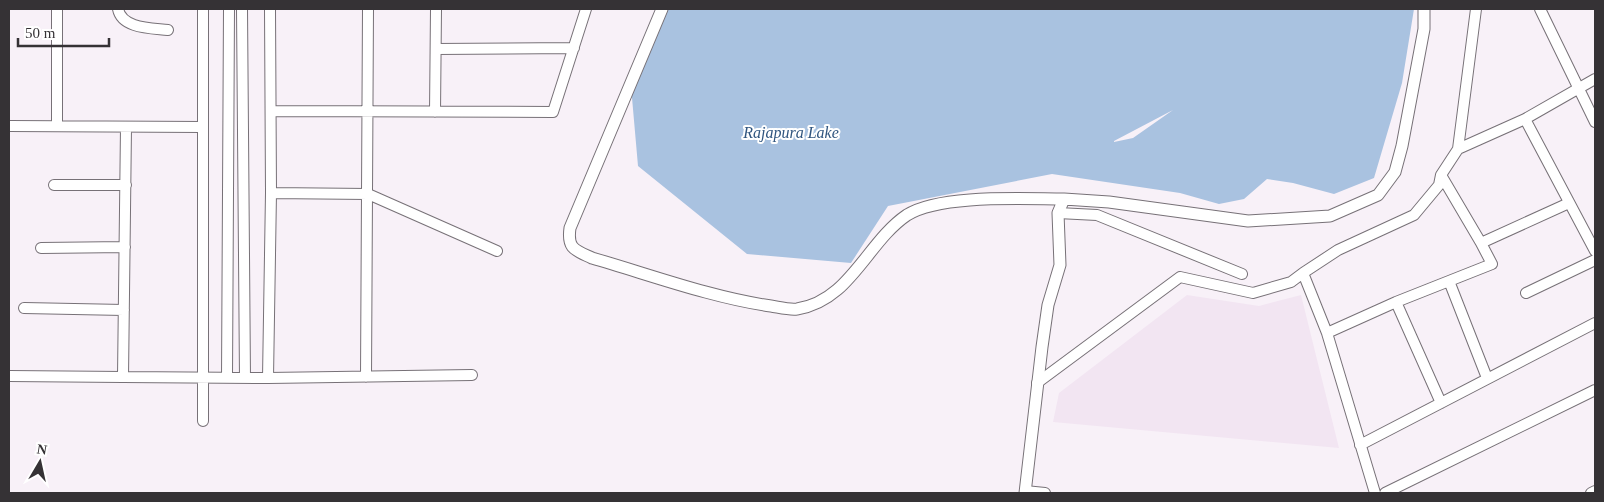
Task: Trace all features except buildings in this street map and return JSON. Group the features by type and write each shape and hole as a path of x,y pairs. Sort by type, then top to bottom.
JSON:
{"street":[{"path":"57,9 57,126"},
{"path":"118,9 121,17 130,24 168,30"},
{"path":"203,9 203,421"},
{"path":"227,378 228,9"},
{"path":"242,9 245,378"},
{"path":"268,378 271,193 270,9"},
{"path":"366,377 368,9"},
{"path":"435,112 436,9"},
{"path":"271,111 553,112 586,9"},
{"path":"662,9 570,228 568,240 573,249 592,258 751,303 796,309 823,300 857,270 884,235 908,215 933,205 988,199 1064,199 1108,202 1248,222 1330,216 1378,195 1395,172 1402,146 1424,29 1424,9"},
{"path":"1540,9 1595,122"},
{"path":"1037,383 1180,277 1253,293 1290,282 1338,250 1414,216 1439,185 1441,174 1458,149 1478,11"},
{"path":"436,49 574,48"},
{"path":"1458,149 1525,119 1595,80"},
{"path":"1525,119 1595,251"},
{"path":"9,126 203,128"},
{"path":"123,377 126,127"},
{"path":"1327,333 1396,302 1492,264 1441,174"},
{"path":"54,185 126,185"},
{"path":"271,193 368,194 497,251"},
{"path":"1045,493 1025,492 1048,305 1060,265 1058,213 1064,199"},
{"path":"1481,243 1569,203"},
{"path":"1058,213 1097,215 1242,274"},
{"path":"42,248 125,247"},
{"path":"1526,294 1595,260"},
{"path":"1303,273 1327,333 1375,493"},
{"path":"1449,281 1487,378"},
{"path":"1396,302 1441,403"},
{"path":"24,308 124,310"},
{"path":"1360,445 1595,324"},
{"path":"9,376 268,378 472,375"},
{"path":"1385,493 1595,390"},
{"path":"1591,493 1595,491"}],"shaded area":[{"path":"1187,295 1259,306 1301,295 1339,448 1053,422 1059,393"}],"water":[{"name":"Rajapura Lake","path":"659,9 1414,9 1402,83 1374,178 1334,194 1293,183 1267,179 1244,199 1219,204 1180,193 1052,174 888,206 851,263 747,254 638,166 630,75","holes":["1173,110 1133,138 1114,142"]}]}
